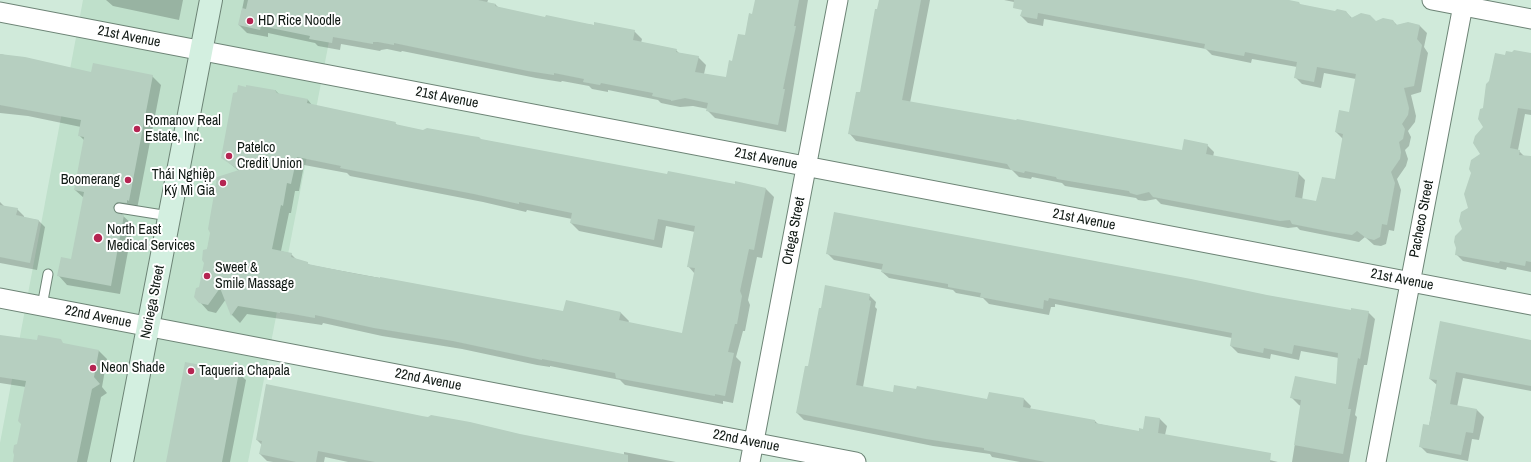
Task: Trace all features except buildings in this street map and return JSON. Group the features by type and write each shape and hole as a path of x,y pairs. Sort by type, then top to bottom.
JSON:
{"street":[{"name":"Noriega Street","path":"122,462 211,0"},
{"name":"Ortega Street","path":"750,462 838,0"},
{"path":"1432,0 1464,3 1531,19"},
{"name":"Pacheco Street","path":"1376,462 1464,3"},
{"name":"21st Avenue","path":"0,12 1531,305"},
{"name":"22nd Avenue","path":"0,298 856,462"}],"lane":[{"path":"119,208 169,216"},
{"path":"42,306 48,274"}],"shaded area":[{"path":"83,0 337,0 248,462 0,462 0,443"}],"place":[{"name":"HD Rice Noodle","path":"250,21"},
{"name":"Romanov Real Estate, Inc.","path":"137,129"},
{"name":"Patelco Credit Union","path":"229,156"},
{"name":"Boomerang","path":"128,180"},
{"name":"Thái Nghiệp Ký Mì Gia","path":"223,183"},
{"name":"North East Medical Services","path":"98,238"},
{"name":"Sweet & Smile Massage","path":"207,276"},
{"name":"Neon Shade","path":"93,368"},
{"name":"Taqueria Chapala","path":"191,371"}]}
